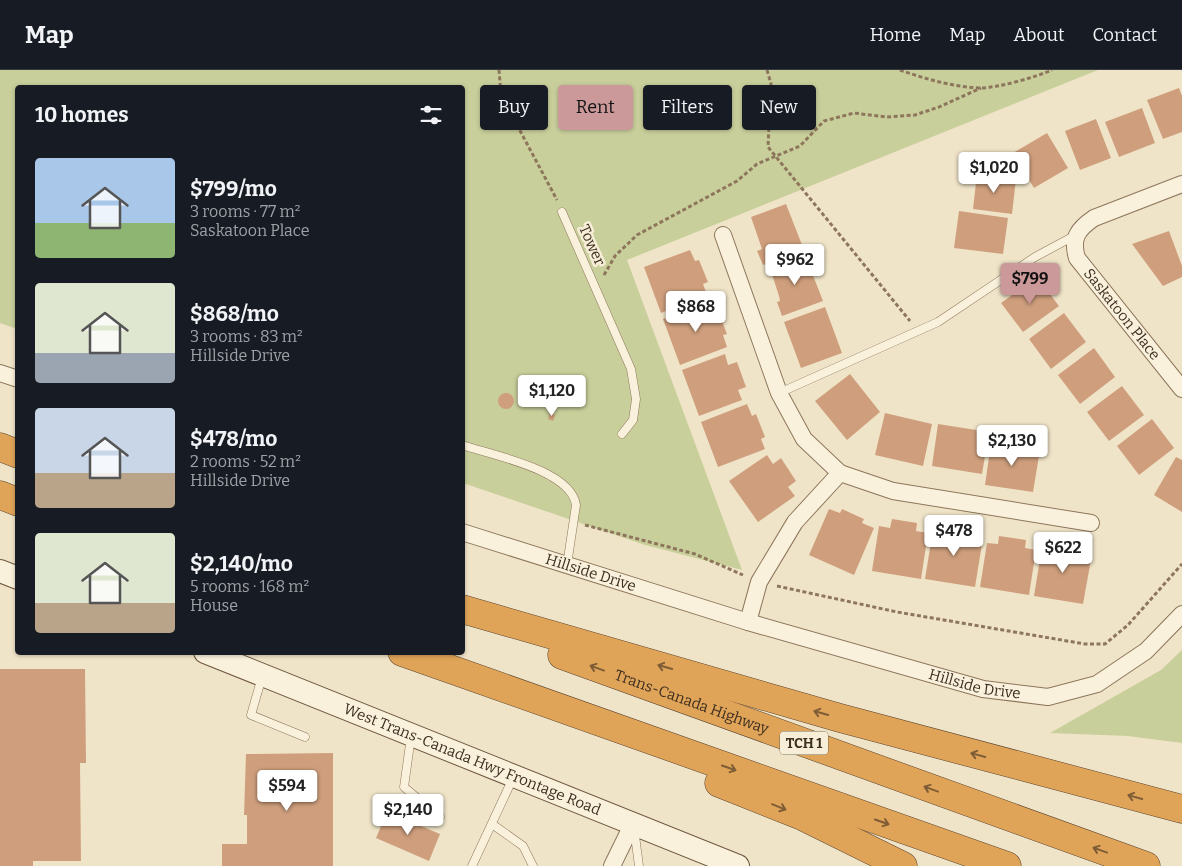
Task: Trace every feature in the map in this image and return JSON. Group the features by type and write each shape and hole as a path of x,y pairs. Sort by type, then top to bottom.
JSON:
{"highway":[{"path":"0,447 15,453"},
{"path":"0,496 15,501"},
{"path":"465,609 840,718 1182,809"},
{"name":"Trans-Canada Highway","path":"465,620 1146,866"},
{"path":"400,655 802,816 903,866"},
{"path":"410,655 1007,866"}],"street":[{"path":"1074,236 1094,218 1182,184"},
{"path":"723,235 779,393 804,438 840,473 893,491 1091,523"},
{"name":"Saskatoon Place","path":"1074,236 1074,248 1077,258 1182,389"},
{"path":"0,373 15,378"},
{"path":"748,622 760,582 795,522 840,473"},
{"name":"Hillside Drive","path":"465,533 748,622 983,689 1048,697 1097,684 1146,651 1182,614"},
{"path":"0,571 15,577"},
{"name":"West Trans-Canada Hwy Frontage Road","path":"212,655 738,866"},
{"path":"612,866 633,823"}],"lane":[{"name":"Tower","path":"562,212 630,367 636,399 633,420 622,434"},
{"path":"779,393 938,322 1035,257 1074,236"},
{"path":"465,446 556,478 566,485 575,496 574,522 567,565"},
{"path":"262,675 251,715 305,737"},
{"path":"411,735 404,787 440,817"},
{"path":"472,866 514,776"},
{"path":"633,823 639,866"},
{"path":"492,824 523,846 533,866"}],"path":[{"name":"Tower","path":"499,70 501,95 562,212"},
{"path":"767,70 771,84 768,147 918,331"},
{"path":"900,70 922,78 981,88"},
{"path":"600,298 604,273 608,266 622,248 637,235 737,181 757,164 800,146 824,121 854,113 886,117 915,115 939,107 981,88 1038,76 1052,70"},
{"path":"574,522 696,554 760,582 897,612 1085,644 1105,644 1128,625 1182,564"}],"green space":[{"path":"0,70 1098,70 627,260 742,570 645,545 465,484 465,85 15,85 15,328 0,323"},
{"path":"1182,650 1182,743 1128,736 1050,733 1161,670"}],"building":[{"path":"1179,88 1182,96 1182,132 1163,139 1147,100"},
{"path":"1142,108 1155,143 1119,157 1105,122"},
{"path":"1096,119 1111,158 1080,170 1065,131"},
{"path":"1047,133 1068,168 1034,188 1013,153"},
{"path":"977,174 1016,179 1012,214 973,209"},
{"path":"786,204 804,250 763,265 757,251 762,249 751,217"},
{"path":"959,211 1008,218 1003,254 954,248"},
{"path":"1169,231 1182,266 1182,277 1163,286 1132,244"},
{"path":"690,250 695,261 699,260 708,282 703,284 707,295 661,313 644,267"},
{"path":"805,255 823,301 782,316 777,302 780,301 779,296 770,268"},
{"path":"1037,277 1059,306 1023,332 1001,303"},
{"path":"710,301 714,312 718,311 727,334 723,335 727,347 680,365 663,319"},
{"path":"825,307 842,353 801,368 784,322"},
{"path":"1064,313 1086,342 1051,369 1029,339"},
{"path":"1094,348 1115,377 1080,404 1058,375"},
{"path":"725,354 728,365 737,362 746,387 738,390 742,400 699,416 682,370"},
{"path":"850,374 880,412 847,440 815,401"},
{"path":"1122,386 1144,415 1109,441 1087,412"},
{"path":"503,393 509,393 514,398 512,407 503,409 498,404 498,398"},
{"path":"747,404 752,416 756,414 765,437 761,439 765,449 718,467 701,422"},
{"path":"550,413 555,415 553,421 548,419"},
{"path":"885,413 932,424 923,466 875,455"},
{"path":"1152,419 1174,448 1139,475 1117,446"},
{"path":"938,424 989,432 982,474 932,466"},
{"path":"991,443 1040,450 1033,492 985,485"},
{"path":"767,455 773,464 781,458 796,481 788,487 795,496 758,522 729,481"},
{"path":"1176,457 1182,460 1182,512 1154,495"},
{"path":"829,509 840,513 842,509 864,519 862,523 874,528 854,575 809,555"},
{"path":"892,519 917,523 916,531 928,533 921,579 872,571 879,526 890,528"},
{"path":"947,528 971,531 970,536 983,538 975,587 925,579 933,530 946,532"},
{"path":"999,536 1026,540 1025,548 1036,550 1029,595 980,587 987,543 998,544"},
{"path":"1055,543 1080,547 1079,552 1092,554 1083,604 1034,596 1042,547 1055,549"},
{"path":"0,669 85,669 86,763 80,763 81,861 33,861 33,866 0,866"},
{"path":"333,753 333,866 222,866 222,844 247,844 247,815 244,815 246,754"},
{"path":"387,812 440,834 429,861 376,838"}]}
